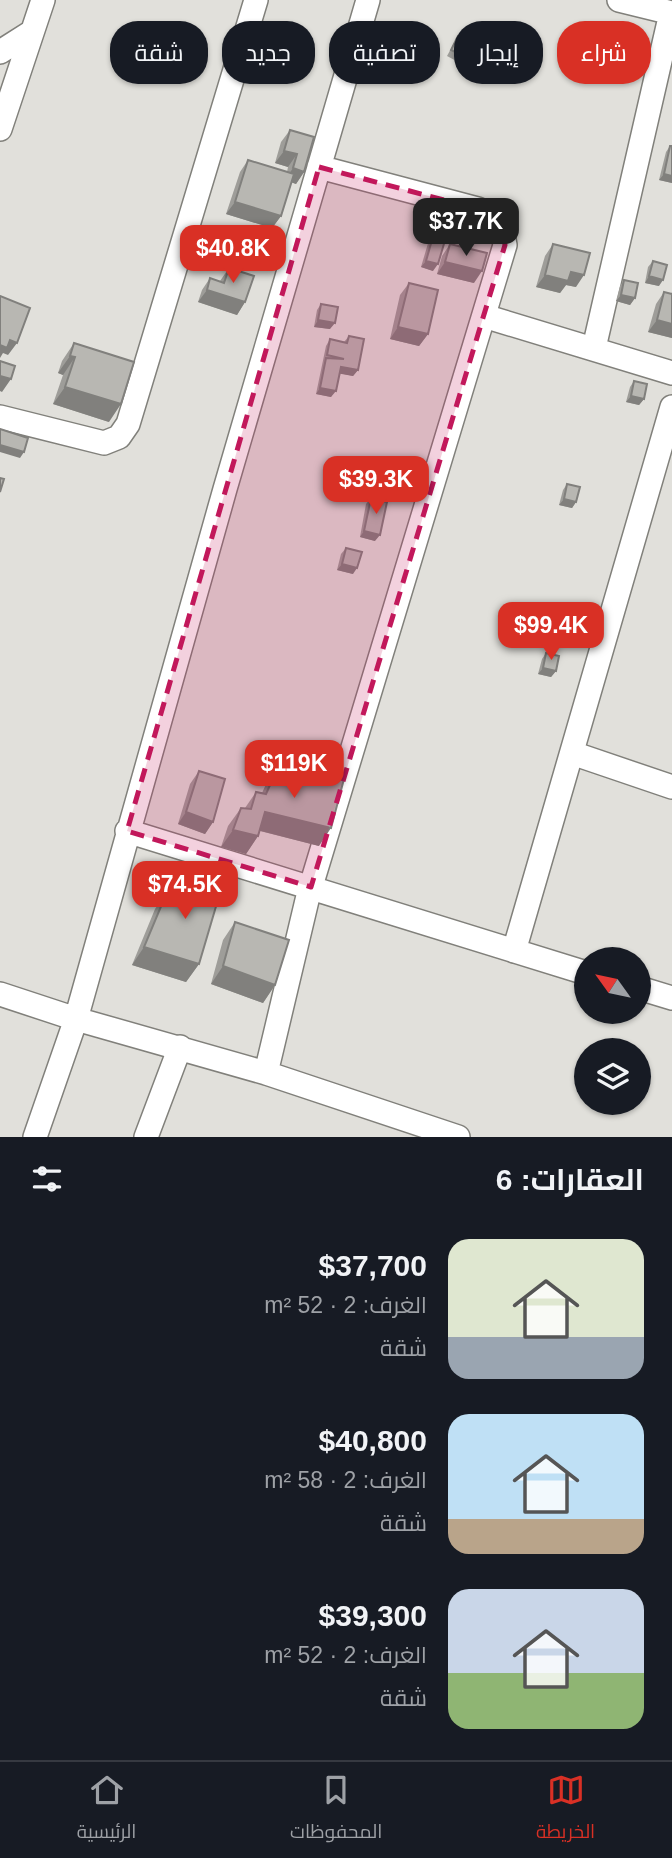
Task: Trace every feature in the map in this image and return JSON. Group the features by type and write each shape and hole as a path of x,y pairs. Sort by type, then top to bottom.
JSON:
{"street":[{"path":"0,129 43,0"},
{"path":"0,417 104,443 119,437 128,424 256,0"},
{"path":"35,1137 76,1019 127,831 368,0"},
{"path":"594,348 671,13 632,2"},
{"path":"0,52 30,33"},
{"path":"266,1073 311,887 505,245 501,225 478,209 319,167"},
{"path":"484,316 672,373"},
{"path":"514,951 672,407"},
{"path":"572,753 672,787"},
{"path":"127,831 574,969"},
{"path":"651,992 672,998"},
{"path":"0,994 76,1019 266,1073 393,1127 458,1137"},
{"path":"146,1137 180,1047"}],"highlighted area":[{"path":"319,167 478,209 501,225 505,245 311,887 127,831"}],"building":[{"path":"290,130 314,137 304,172 293,168 297,154 284,151"},
{"path":"672,146 672,176 664,174"},
{"path":"248,160 294,174 281,216 235,202"},
{"path":"434,233 446,237 438,264 426,261"},
{"path":"450,244 487,253 482,271 445,262"},
{"path":"553,244 590,253 584,275 571,272 568,281 545,275"},
{"path":"653,261 667,265 663,280 649,276"},
{"path":"229,268 254,276 245,302 207,290 210,278 224,283"},
{"path":"624,280 638,283 635,298 621,295"},
{"path":"409,283 438,290 428,334 398,327"},
{"path":"664,292 672,294 672,324 657,320"},
{"path":"0,296 30,308 17,343 10,340 7,348 0,345"},
{"path":"321,304 338,307 335,323 318,320"},
{"path":"349,336 364,339 358,370 341,367 336,391 320,388 326,358 344,359 327,355 330,339 347,343"},
{"path":"74,343 134,362 121,404 65,387 75,357 70,356"},
{"path":"0,361 15,366 11,379 0,376"},
{"path":"634,381 647,384 644,399 631,396"},
{"path":"0,429 28,438 24,452 0,445"},
{"path":"567,484 580,487 576,502 564,499"},
{"path":"371,498 387,502 380,535 364,531"},
{"path":"346,548 362,552 357,568 342,564"},
{"path":"518,606 531,609 527,624 515,621"},
{"path":"546,653 559,656 556,671 543,668"},
{"path":"279,765 344,779 331,828 265,812 258,836 233,830 241,808 251,809 256,792 266,794"},
{"path":"199,771 225,779 213,822 186,812"},
{"path":"197,876 222,886 199,964 144,947 167,892 189,891"},
{"path":"235,922 289,940 275,985 223,966"}]}
